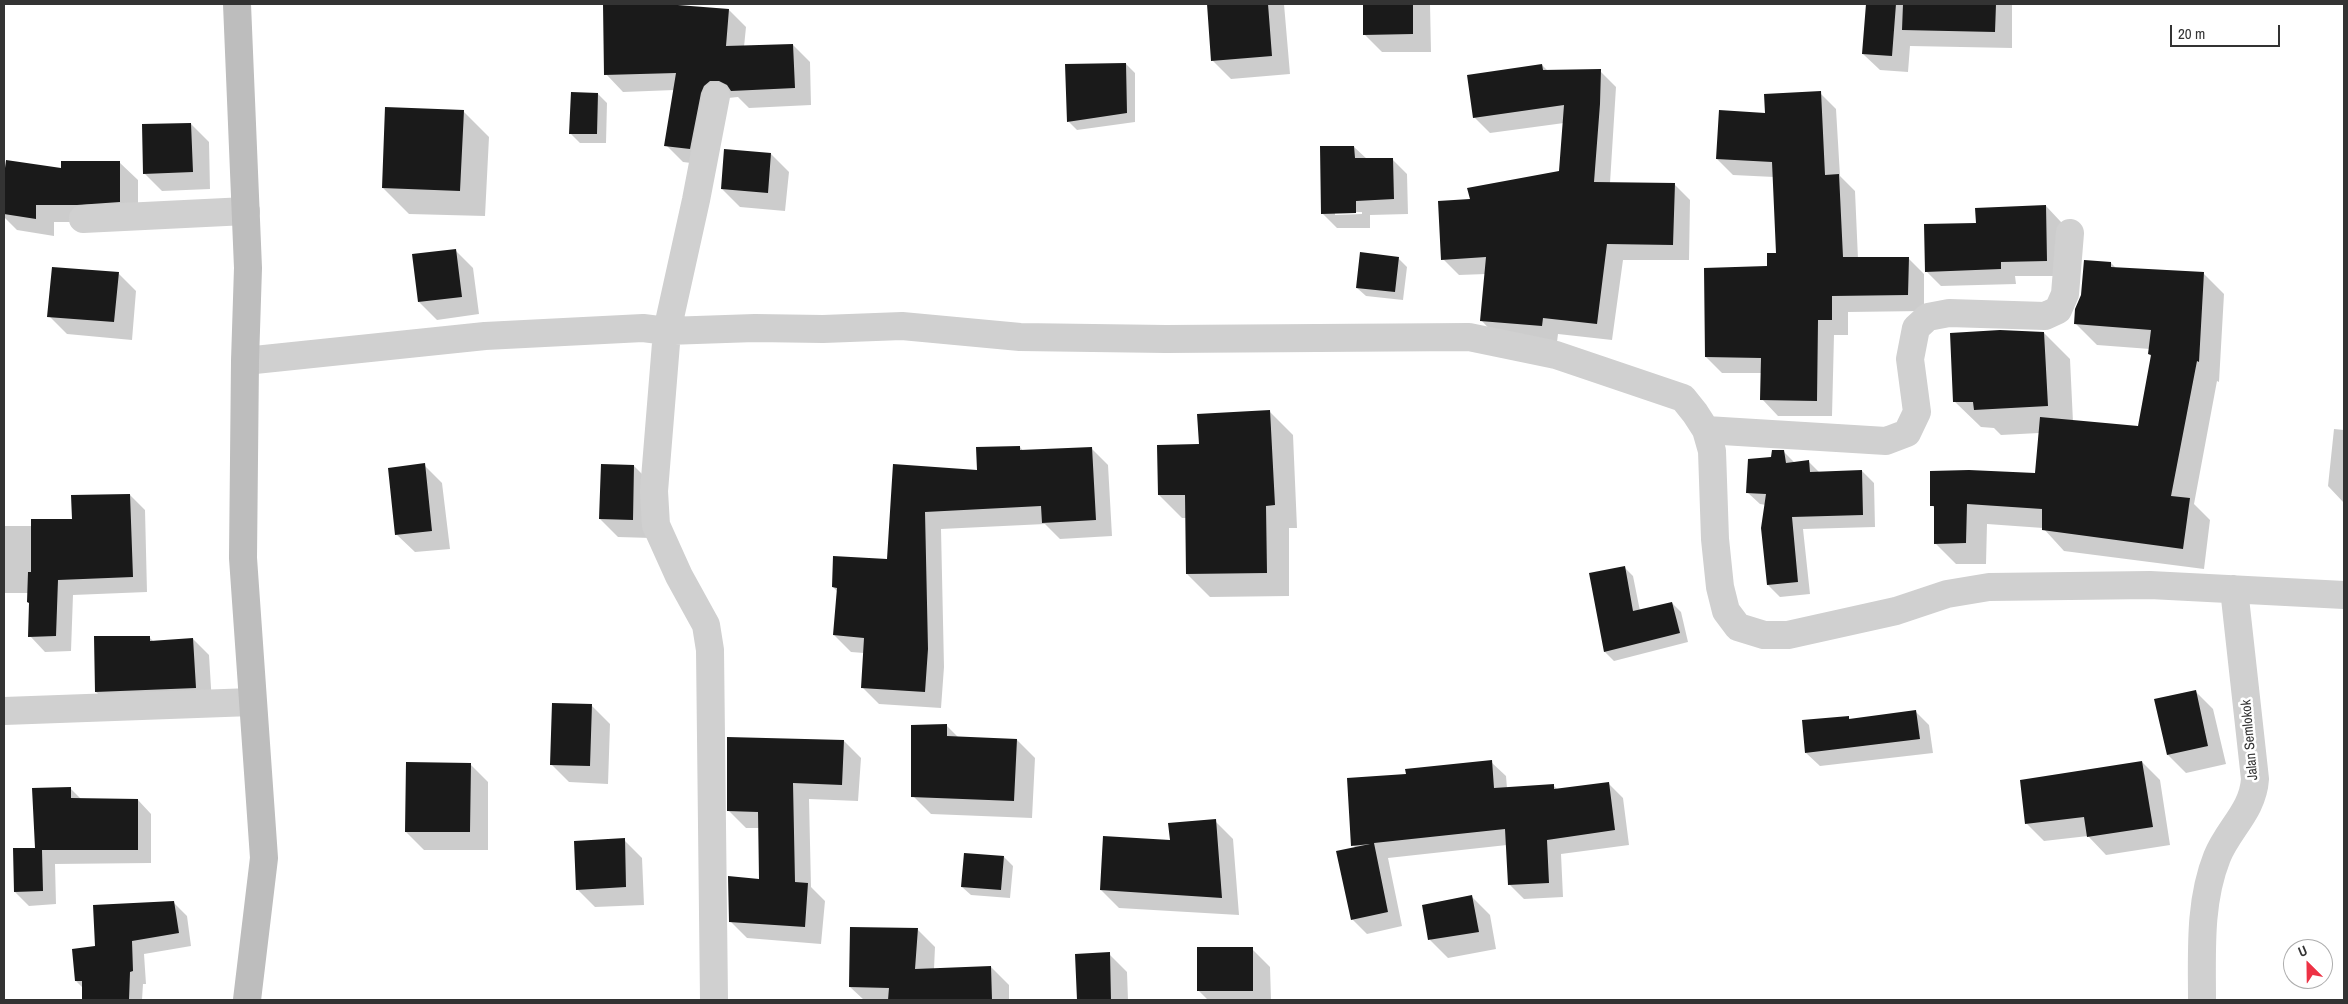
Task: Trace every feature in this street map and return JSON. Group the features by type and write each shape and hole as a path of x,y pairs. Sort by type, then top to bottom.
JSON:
{"main road":[{"path":"237,4 248,268 243,558 264,858 247,1000"}],"street":[{"path":"714,1000 710,650 706,625 679,576 656,525 654,491 667,331 696,200 716,96"},
{"path":"83,219 246,211"},
{"path":"1706,430 1886,442 1907,433 1917,412 1910,359 1916,328 1928,317 1949,313 2045,316 2058,310 2065,294 2070,233"},
{"path":"245,361 485,336 643,328 667,331 902,326 1020,337 1175,339 1469,337 1556,355 1683,398 1706,430 1712,451 1715,539 1720,587 1726,611 1738,627 1764,636 1788,635 1896,611 1947,594 1989,587 2150,585 2344,595"},
{"name":"Jalan Semlokok","path":"2202,1000 2204,909 2208,886 2222,846 2251,802 2255,779 2234,589"},
{"path":"4,712 252,702"}],"building":[{"path":"603,4 665,4 729,9 726,46 793,44 795,88 731,91 727,85 719,81 710,81 704,86 701,93 690,149 664,146 676,73 604,75"},
{"path":"1207,4 1268,4 1272,56 1211,61"},
{"path":"1363,4 1413,4 1413,34 1363,35"},
{"path":"1866,4 1896,4 1892,56 1862,54"},
{"path":"1903,4 1996,4 1995,32 1902,30"},
{"path":"1126,63 1127,113 1067,122 1065,64"},
{"path":"1542,64 1543,70 1601,69 1594,182 1675,183 1673,245 1607,244 1597,324 1543,318 1542,326 1480,321 1486,257 1441,260 1438,201 1470,199 1467,188 1559,171 1564,105 1473,118 1467,75"},
{"path":"1821,91 1825,175 1839,174 1843,257 1909,257 1908,295 1832,296 1832,320 1818,320 1817,401 1760,400 1761,358 1705,357 1704,268 1767,266 1767,253 1776,253 1772,162 1716,159 1719,110 1765,113 1764,94"},
{"path":"571,92 598,93 597,134 569,134"},
{"path":"385,107 464,110 460,191 382,188"},
{"path":"191,123 193,172 143,174 142,124"},
{"path":"1320,146 1354,146 1355,158 1393,158 1394,199 1356,201 1356,213 1321,214"},
{"path":"724,149 771,153 768,193 721,189"},
{"path":"6,160 61,168 61,161 120,161 120,202 36,205 36,219 4,214"},
{"path":"2046,205 2047,261 2001,262 2001,269 1925,272 1924,224 1976,223 1975,208"},
{"path":"456,249 462,297 418,302 412,254"},
{"path":"1360,252 1399,257 1395,292 1356,288"},
{"path":"2084,260 2111,262 2111,267 2204,272 2199,362 2197,361 2171,496 2190,498 2183,549 2042,530 2042,509 1967,504 1966,543 1934,544 1934,506 1930,506 1930,471 1969,470 2035,473 2040,417 2138,426 2151,355 2148,354 2151,330 2074,324 2075,309 2081,295"},
{"path":"52,267 119,272 114,322 47,317"},
{"path":"2000,330 2044,332 2048,406 1974,410 1973,402 1953,402 1950,333"},
{"path":"1270,410 1275,505 1266,506 1267,573 1186,574 1185,495 1158,495 1157,445 1199,444 1197,414"},
{"path":"1020,446 1020,450 1092,447 1096,520 1042,523 1041,506 925,512 928,649 925,692 861,688 864,638 833,635 837,588 832,587 833,556 887,559 893,464 977,470 976,447"},
{"path":"1772,450 1784,450 1786,463 1809,460 1810,472 1862,470 1863,515 1792,517 1798,582 1767,585 1761,528 1766,494 1746,493 1748,459 1771,457"},
{"path":"425,463 432,531 395,535 388,468"},
{"path":"601,464 634,465 633,520 599,519"},
{"path":"130,494 133,577 58,580 56,636 28,637 29,603 27,602 28,572 31,572 31,519 72,519 71,495"},
{"path":"1625,566 1633,611 1672,602 1680,633 1604,652 1589,573"},
{"path":"94,636 150,636 150,641 193,638 196,688 95,692"},
{"path":"2196,690 2208,746 2167,755 2154,699"},
{"path":"552,703 592,704 590,766 550,765"},
{"path":"1916,710 1920,739 1805,753 1802,720 1849,716 1849,719"},
{"path":"947,724 947,736 1017,739 1014,801 911,797 911,725"},
{"path":"727,737 844,740 842,785 793,783 795,882 808,883 805,927 729,922 728,876 759,879 758,812 727,811"},
{"path":"1492,760 1494,788 1554,784 1554,789 1609,782 1615,830 1547,840 1549,883 1508,885 1505,829 1374,843 1388,912 1351,920 1336,851 1370,844 1351,846 1347,778 1406,774 1405,769"},
{"path":"2142,761 2153,827 2087,837 2084,817 2025,824 2020,780"},
{"path":"406,762 471,763 470,832 405,832"},
{"path":"71,787 71,798 138,799 138,850 42,850 43,891 14,892 13,848 35,848 32,788"},
{"path":"1216,819 1222,898 1100,890 1103,836 1170,840 1168,823"},
{"path":"625,838 626,887 576,890 574,841"},
{"path":"964,853 1004,856 1001,890 961,887"},
{"path":"1472,895 1479,932 1428,940 1422,905"},
{"path":"174,901 179,933 132,941 133,971 130,972 129,1000 82,1000 82,981 75,981 72,949 95,946 93,905"},
{"path":"850,927 918,928 915,969 991,966 992,1000 888,1000 889,988 849,987"},
{"path":"1197,947 1253,947 1253,991 1197,991"},
{"path":"1110,952 1111,1000 1077,1000 1075,954"}]}
